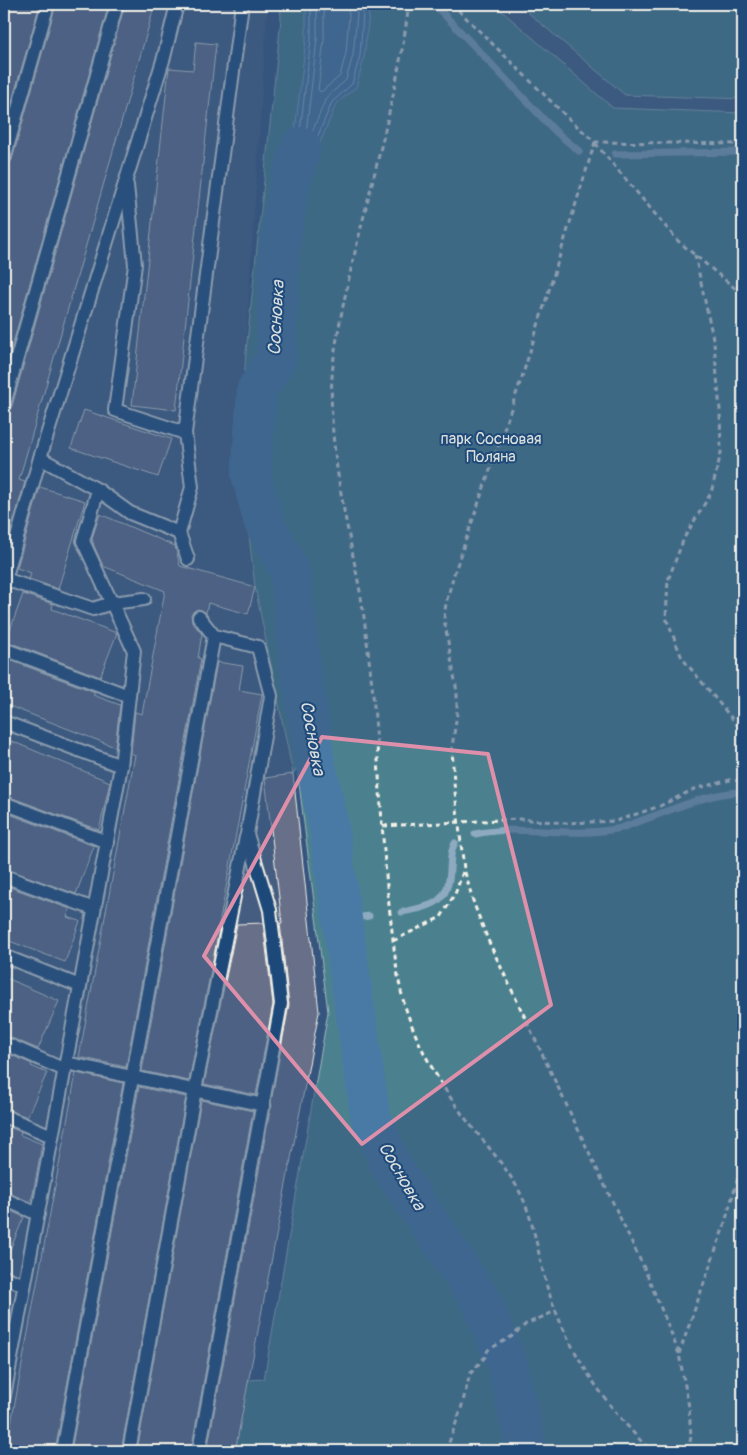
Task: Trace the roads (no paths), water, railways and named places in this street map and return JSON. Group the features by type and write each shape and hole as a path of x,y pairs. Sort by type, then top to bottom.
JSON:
{"lane":[{"path":"4,158 48,4"},
{"path":"4,404 117,4"},
{"path":"144,599 112,603 93,609 4,581 164,57 177,4"},
{"path":"188,559 178,533 192,487 185,433 242,4"},
{"path":"126,180 135,264 115,410 185,433"},
{"path":"40,458 98,490 130,513 178,533"},
{"path":"4,1396 8,1353 38,1214 121,766 134,651 83,540 98,490"},
{"path":"129,1451 196,1090 247,834 271,696 258,647 214,636 200,617"},
{"path":"62,1451 214,636"},
{"path":"4,649 129,696"},
{"path":"4,722 121,766"},
{"path":"4,803 107,842"},
{"path":"199,1451 282,1004 270,910 247,834"},
{"path":"4,876 94,909"},
{"path":"4,956 80,986"},
{"path":"4,1043 65,1066 131,1077 264,1104"},
{"path":"4,1116 52,1136"},
{"path":"4,1199 38,1214"},
{"path":"4,1277 24,1285"}],"water":[{"path":"306,4 365,4 369,12 364,57 356,87 336,104 308,172 287,199 306,39"}],"waterway":[{"path":"434,4 556,132 579,151"},
{"name":"Сосновка","path":"301,147 288,191 279,252 276,359 257,389 251,475 264,523 290,572 301,671 314,756 329,827 370,1115 390,1164 483,1304 507,1364 527,1451"},
{"path":"615,154 743,152"},
{"path":"475,834 510,830 581,832 616,829 715,795 743,792"},
{"path":"402,912 430,905 442,896 449,881 451,852 455,843"},
{"path":"342,920 369,916"}],"park label":[{"name":"парк Сосновая Поляна","path":"491,447"}]}
